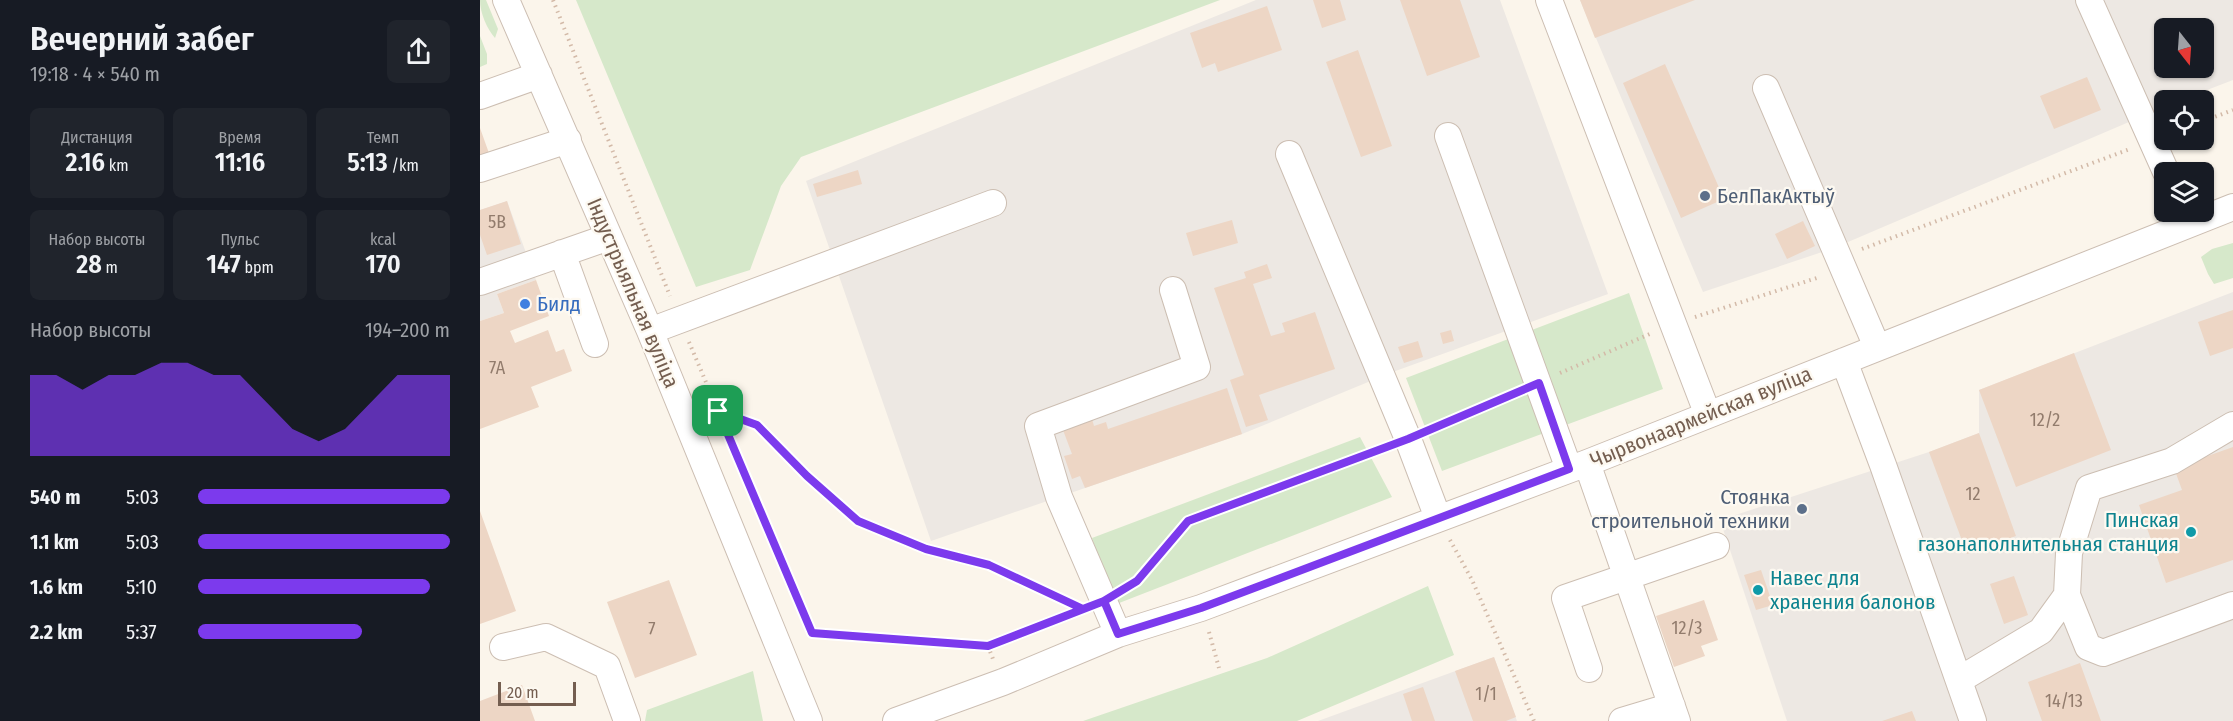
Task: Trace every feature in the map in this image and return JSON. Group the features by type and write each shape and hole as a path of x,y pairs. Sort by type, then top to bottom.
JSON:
{"street":[{"name":"Індустрыяльная вуліца","path":"506,0 650,331 809,721"},
{"path":"1549,0 1708,415"},
{"path":"2089,0 2162,162"},
{"path":"480,96 539,75"},
{"path":"1766,88 1877,348"},
{"path":"1448,136 1539,383 1626,577 1675,713 1622,721"},
{"path":"480,169 568,140"},
{"path":"1289,154 1408,439 1438,518"},
{"path":"650,331 993,203"},
{"name":"Чырвонаармейская вуліца","path":"2214,212 2233,207"},
{"name":"Чырвонаармейская вуліца","path":"896,721 1003,682 1118,634 1201,608 1578,466 1877,348 2177,222"},
{"path":"480,282 609,237"},
{"path":"562,253 595,344"},
{"path":"1118,634 1059,497 1038,426 1197,367 1173,290"},
{"path":"1844,361 1973,721"},
{"path":"2233,426 2172,461 2089,488 2069,553 2067,595 2088,647 2103,653 2233,605"},
{"path":"1589,669 1565,598 1716,546"},
{"path":"1959,680 2041,631 2067,595"},
{"path":"503,647 546,637 607,666 627,721"}],"path":[{"path":"553,0 680,321 718,411 812,633 988,646 1083,609 989,565 926,549 858,521 807,476 757,425 718,411"},
{"path":"2214,117 2233,110"},
{"path":"1104,601 1137,581 1188,521 1408,439 1672,324 1843,269 1861,249 2152,140"},
{"path":"1438,518 1472,580 1534,721"},
{"path":"1215,652 1220,668"}],"shaded area":[{"path":"1256,0 1500,0 1608,294 1390,373 1242,434 931,541 806,181"},
{"path":"1580,0 2233,0 2233,80 2207,90 2154,90 2154,111 1834,248 1703,292"},
{"path":"507,201 536,280 497,294 504,313 480,321 480,210"},
{"path":"2233,292 2233,721 1787,721 1720,520 1929,452 1979,433 1979,390"},
{"path":"1494,657 1517,721 1318,721"}],"green space":[{"path":"480,0 486,0 498,29 495,38 484,20"},
{"path":"576,0 1220,0 801,157 781,186 750,270 696,287"},
{"path":"480,36 487,54 487,64 480,67"},
{"path":"2233,243 2233,278 2214,284 2201,257 2212,249"},
{"path":"1629,293 1663,389 1442,471 1406,378"},
{"path":"1360,437 1392,497 1114,605 1092,538"},
{"path":"1428,586 1454,655 1297,721 1083,721 1267,658"},
{"path":"753,671 763,721 645,721 647,710"}],"building":[{"path":"1313,0 1340,0 1346,20 1322,28"},
{"path":"1400,0 1460,0 1480,57 1427,76"},
{"path":"1580,0 1695,0 1595,38"},
{"path":"1267,6 1282,50 1218,72 1215,63 1202,68 1190,33"},
{"path":"1358,50 1392,146 1361,157 1326,62"},
{"path":"1665,64 1724,199 1681,218 1623,83"},
{"path":"2087,77 2101,110 2054,129 2040,96"},
{"path":"480,128 490,156 480,160"},
{"path":"858,170 862,184 817,197 813,184"},
{"path":"507,201 521,244 487,255 480,235 480,210"},
{"path":"1232,220 1238,243 1193,256 1186,233"},
{"path":"1803,221 1815,246 1787,259 1775,234"},
{"path":"1267,264 1272,278 1253,284 1271,336 1285,332 1282,323 1315,312 1335,369 1259,395 1268,420 1246,427 1230,380 1244,375 1214,288 1246,278 1244,272"},
{"path":"536,280 549,316 510,331 515,343 548,330 556,352 564,349 572,371 531,387 539,407 480,429 480,321 504,313 497,294"},
{"path":"2233,310 2233,348 2210,356 2198,322"},
{"path":"1451,330 1454,341 1443,344 1440,333"},
{"path":"1418,341 1423,357 1404,363 1398,347"},
{"path":"2074,353 2111,450 2016,487 1979,390"},
{"path":"1227,388 1242,434 1085,488 1080,476 1072,479 1064,456 1072,454 1063,430 1092,419 1094,426 1106,422 1108,429"},
{"path":"1979,433 2016,536 1967,554 1929,452"},
{"name":"Пинская газонаполнительная станция","path":"2233,447 2233,560 2166,583 2139,505 2182,490 2174,468"},
{"path":"480,511 516,611 480,624"},
{"name":"Навес для хранения балонов","path":"1761,570 1773,605 1756,610 1744,575"},
{"path":"2014,576 2028,615 2004,624 1990,584"},
{"path":"669,580 697,655 635,678 607,602"},
{"path":"1704,600 1718,640 1701,646 1705,656 1674,667 1656,616"},
{"path":"1494,657 1516,717 1506,721 1473,721 1455,671"},
{"path":"2080,663 2101,721 2042,721 2028,682"},
{"path":"522,685 535,721 480,721 480,701"},
{"path":"1423,687 1435,721 1412,721 1403,694"},
{"path":"1912,711 1916,721 1882,721"}],"place":[{"name":"БелПакАктыў","path":"1705,196"},
{"name":"Билд","path":"525,304"},
{"name":"Стоянка строительной техники","path":"1802,509"},
{"name":"Пинская газонаполнительная станция","path":"2191,532"},
{"name":"Навес для хранения балонов","path":"1758,590"}],"route":[{"path":"718,411 757,425 807,476 858,521 926,549 989,565 1083,609 1104,601 1118,634 1201,608 1569,469 1539,383 1408,439 1188,521 1137,581 1104,601 988,646 812,633 718,411"}]}
